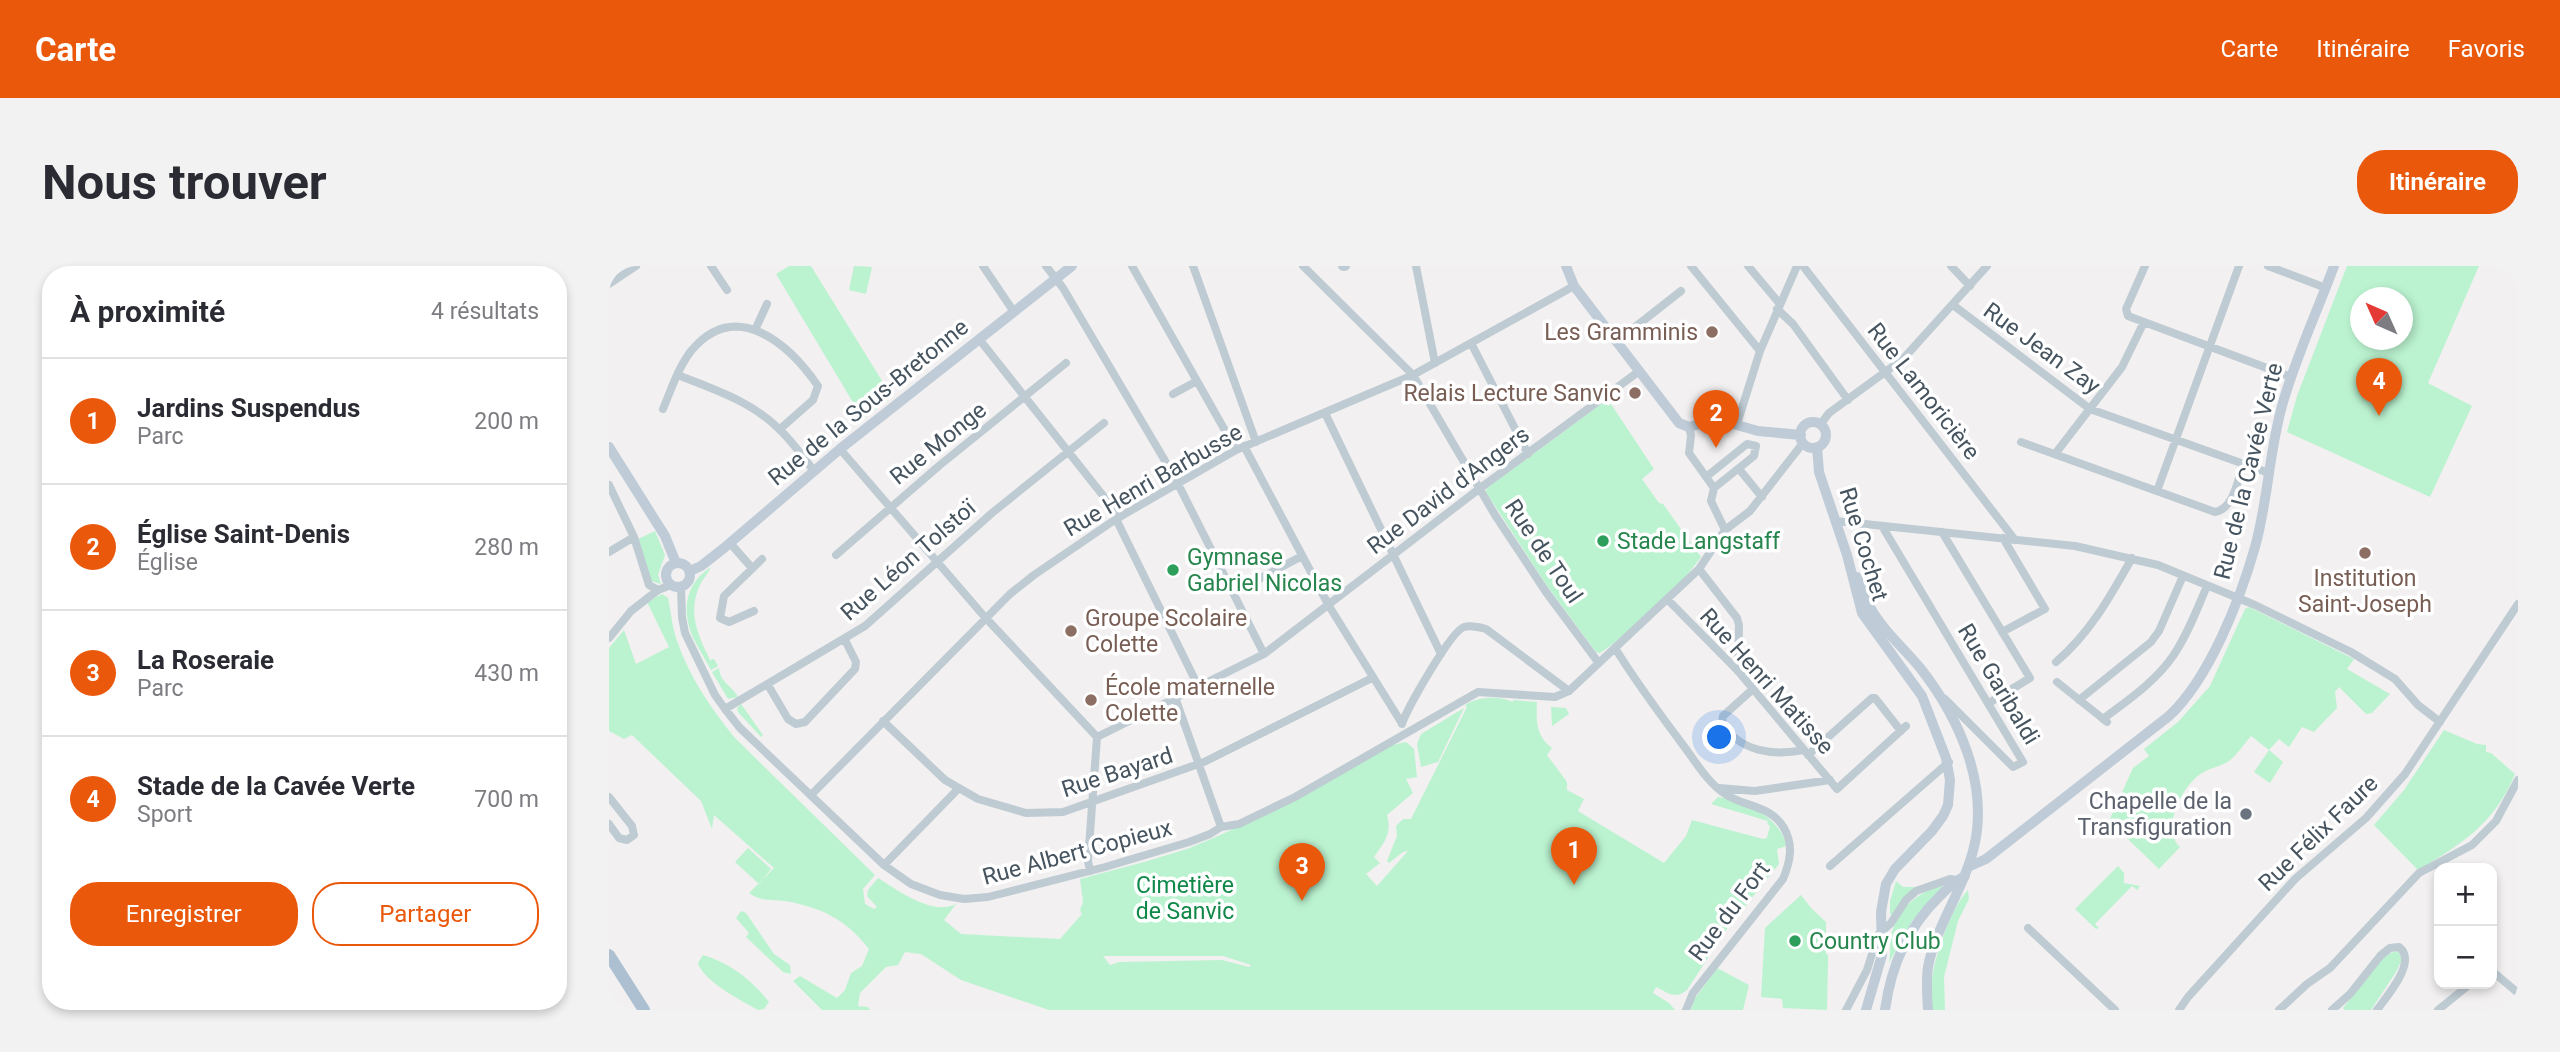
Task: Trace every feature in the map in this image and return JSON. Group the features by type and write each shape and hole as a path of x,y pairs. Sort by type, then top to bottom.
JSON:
{"main road":[{"path":"609,956 645,1010"}],"street":[{"path":"609,284 636,266"},
{"path":"711,266 727,290"},
{"path":"983,266 1014,312"},
{"path":"1047,266 1063,288 1177,484 1264,654"},
{"name":"Rue de la Sous-Bretonne","path":"690,571 701,566 730,543 840,449 1072,266"},
{"path":"1132,266 1197,381 1240,448 1329,606 1406,733"},
{"path":"1193,266 1256,442"},
{"name":"Rue de Toul","path":"1303,266 1413,375 1479,489 1546,592 1598,662"},
{"path":"1416,266 1435,363"},
{"path":"1401,722 1452,636 1462,628 1476,626 1486,629 1569,691 1699,569 1725,530 1750,511 1762,497 1802,439 1807,424 1820,425 1825,430 1826,437 1817,447 1810,447 1802,439 1737,424 1711,421 1689,427 1679,423 1574,286 1566,266"},
{"path":"1691,266 1760,351"},
{"path":"1748,266 1848,400"},
{"path":"1737,424 1760,351 1797,266"},
{"name":"Rue Lamoricière","path":"1803,266 2015,540"},
{"path":"1951,266 1969,286"},
{"path":"1820,425 1829,413 1910,352 1987,266"},
{"path":"2145,266 2126,313 2128,316 2291,377"},
{"path":"2157,491 2239,266"},
{"path":"2268,266 2326,288"},
{"name":"Rue de la Cavée Verte","path":"1885,1010 1893,968 1903,945 1930,905 1963,875 2183,703 2208,665 2238,598 2256,546 2275,434 2291,377 2335,266"},
{"name":"Rue Henri Barbusse","path":"811,795 986,618 1034,575 1118,518 1240,448 1413,375 1574,286"},
{"path":"1616,342 1681,291"},
{"path":"755,330 767,304"},
{"name":"Rue Jean Zay","path":"1953,305 2089,409 2269,473"},
{"path":"2055,454 2122,366 2144,322"},
{"path":"663,409 677,375 692,350 704,339 728,327 755,330 784,346 818,386 817,396 780,429"},
{"path":"979,339 1118,518 1199,688"},
{"path":"1471,343 1528,454"},
{"name":"Rue Monge","path":"836,555 890,507 1066,363"},
{"name":"Rue David d'Angers","path":"1097,737 1264,654 1479,489 1638,372"},
{"path":"677,375 757,410 780,429 814,471"},
{"path":"1173,394 1197,381"},
{"path":"1325,413 1441,654"},
{"name":"Rue Léon Tolstoï","path":"725,709 865,626 992,513 1104,423"},
{"path":"1689,427 1689,453 1714,488"},
{"path":"2021,442 2215,512 2221,512 2229,504 2243,464"},
{"path":"1706,477 1747,444 1756,446 1754,456 1714,488 1711,501 1725,530"},
{"name":"Rue Cochet","path":"1817,447 1819,472 1847,555 1862,613 1922,696 1955,786 1946,819 1892,877 1885,929 1890,944 1868,1010"},
{"path":"840,449 986,618 1097,737 1088,861 1090,871"},
{"path":"610,451 665,536 676,563"},
{"path":"1739,469 1762,497"},
{"path":"609,485 634,537 649,585 658,590"},
{"path":"1836,521 2075,546 2158,565 2238,598 2351,652 2395,679 2418,705 2440,722"},
{"name":"Rue Garibaldi","path":"1882,526 2023,762 2013,767 1939,694"},
{"path":"1942,532 2030,678 1989,703"},
{"path":"609,552 634,537"},
{"path":"2002,632 2045,609 2003,538"},
{"path":"730,543 752,568"},
{"path":"1847,555 1870,607 1890,636 1918,666 1954,719 1971,763 1977,799 1975,845 1928,967 1928,1010"},
{"path":"1233,593 1302,556"},
{"path":"2056,662 2074,647 2091,627 2132,558"},
{"path":"754,611 729,622 720,618 724,596 762,559"},
{"path":"609,638 631,611 658,590 676,586 689,581 690,571 684,564 676,563 667,570 667,578 676,586"},
{"path":"1699,569 1730,606 1739,625 1738,671"},
{"path":"2080,700 2151,642 2159,631 2183,576"},
{"name":"Rue Albert Copieux","path":"676,586 685,634 715,695 740,728 884,866 911,884 940,895 964,899 988,897 1090,871 1189,842 1221,827 1239,824 1295,797 1478,692 1555,697 1569,691"},
{"path":"2057,682 2105,720 2171,659 2183,640 2207,586"},
{"name":"Rue Henri Matisse","path":"1668,600 1738,671 1753,690 1806,753 1837,789 1903,729 1875,698 1872,698 1806,753"},
{"name":"Rue Félix Faure","path":"2179,1010 2295,879 2384,800 2405,774 2518,604"},
{"path":"768,685 788,719 796,724 805,722 855,669 856,662 845,640"},
{"name":"Rue du Fort","path":"1615,648 1699,767 1727,795 1770,813 1780,821 1789,839 1790,863 1774,893 1713,966 1693,993 1686,1010"},
{"name":"Rue Bayard","path":"883,721 958,789 983,801 1025,813 1063,812 1199,765 1372,678"},
{"path":"1753,690 1723,716 1722,723 1730,734 1748,747 1759,751 1806,753"},
{"path":"1176,700 1221,827"},
{"path":"1830,866 1947,762"},
{"path":"1719,788 1755,791 1829,780"},
{"path":"2279,1010 2307,984 2330,968 2419,873 2472,845 2496,821 2518,780"},
{"path":"884,866 958,789"},
{"path":"609,797 632,826 633,835 627,840 619,838 609,824"},
{"path":"1846,1010 1861,985 1878,935 1906,900 1916,891 1963,875"},
{"path":"2028,928 2115,1010"},
{"path":"2332,1010 2350,994 2385,951 2399,947 2407,959 2377,1010"},
{"path":"2497,975 2518,993"},
{"path":"2438,1010 2464,989"}],"green space":[{"path":"789,266 811,266 892,397 863,419 776,274"},
{"path":"854,266 872,267 866,294 849,290"},
{"path":"2347,266 2479,266 2428,383 2472,406 2430,497 2287,432 2297,396"},
{"name":"Stade Langstaff","path":"1604,402 1608,406 1611,404 1654,469 1642,479 1701,557 1654,609 1600,653 1596,652 1547,586 1486,492 1487,488"},
{"path":"655,531 665,555 658,575 661,584 651,581 638,539"},
{"path":"711,567 696,595 694,614 698,633 710,660 714,659 718,666 711,670 691,634 687,603 692,587"},
{"name":"Cimetière de Sanvic","path":"662,594 668,598 675,636 688,667 709,704 735,738 875,875 863,889 865,904 874,909 877,907 867,896 868,890 878,878 926,904 947,907 956,904 944,920 961,934 1060,939 1082,914 1080,879 1187,849 1218,836 1294,801 1392,745 1406,742 1414,749 1417,777 1406,779 1413,793 1387,815 1388,832 1374,857 1380,863 1366,874 1377,886 1408,851 1389,863 1387,861 1397,836 1396,826 1403,819 1411,819 1467,707 1465,705 1483,699 1537,702 1538,728 1552,748 1547,755 1567,782 1567,790 1584,799 1578,811 1664,863 1686,836 1692,820 1767,838 1770,826 1768,821 1711,804 1718,797 1739,802 1760,812 1777,827 1786,846 1777,849 1779,864 1726,930 1687,990 1675,995 1656,987 1653,993 1675,1010 1049,1010 961,980 921,954 905,952 898,965 886,967 860,993 858,1006 868,1007 870,1010 822,1010 793,981 800,976 837,998 845,990 851,973 862,966 869,949 842,922 822,911 785,901 762,899 749,893 774,868 714,815 712,829 701,801 632,735 624,739 609,731 609,648 624,630 636,664 669,647 647,602","holes":["1103,956 1223,956 1251,965 1249,967 1222,960 1119,962 1110,965"]},
{"path":"2249,607 2354,659 2347,669 2390,694 2372,713 2366,714 2339,687 2335,692 2337,708 2314,732 2302,727 2289,747 2279,739 2269,750 2251,736 2229,761 2199,775 2180,799 2173,820 2172,830 2180,847 2159,869 2109,821 2133,768 2149,756 2144,749 2178,722 2210,686 2245,609"},
{"path":"719,668 724,681 738,697 728,699 712,672"},
{"path":"741,704 763,735 761,737 738,712 737,708"},
{"path":"1551,707 1566,708 1569,714 1552,726"},
{"path":"1464,708 1438,762 1421,767 1417,744 1421,734"},
{"path":"2444,730 2486,745 2486,752 2491,753 2515,774 2498,806 2476,831 2418,870 2374,825 2404,790"},
{"path":"2269,750 2283,762 2270,783 2254,772"},
{"path":"748,848 771,869 759,884 735,862"},
{"path":"2118,866 2124,873 2124,883 2140,886 2137,890 2132,886 2095,924 2099,928 2096,929 2075,909"},
{"path":"1896,881 1903,887 1917,887 1892,915 1890,901"},
{"path":"1941,885 1943,888 1912,921 1889,963 1892,933 1901,913 1925,892"},
{"path":"1968,890 1969,899 1958,921 1944,977 1945,1010 1932,1010 1933,972 1940,947 1950,920"},
{"name":"Country Club","path":"1801,895 1826,922 1827,1010 1783,1008 1782,999 1761,997 1765,928"},
{"path":"741,911 746,913 774,954 790,965 791,974 783,972 746,937 749,933 736,918"},
{"path":"2398,951 2402,959 2371,1010 2345,1010 2343,1008 2375,966"},
{"path":"703,955 731,968 755,986 769,1002 764,1009 758,1010 707,977 698,963"},
{"path":"1717,968 1749,985 1743,1010 1691,1010 1693,1001"}],"place":[{"name":"Les Gramminis","path":"1712,332"},
{"name":"Relais Lecture Sanvic","path":"1635,393"},
{"name":"Stade de la Cavée Verte","path":"2379,416"},
{"name":"Église Saint-Denis","path":"1716,448"},
{"name":"Stade Langstaff","path":"1603,541"},
{"name":"Institution Saint-Joseph","path":"2365,553"},
{"name":"Gymnase Gabriel Nicolas","path":"1173,570"},
{"name":"Groupe Scolaire Colette","path":"1071,631"},
{"name":"École maternelle Colette","path":"1091,700"},
{"name":"Chapelle de la Transfiguration","path":"2246,814"},
{"name":"Jardins Suspendus","path":"1574,885"},
{"name":"La Roseraie","path":"1302,901"},
{"name":"Country Club","path":"1795,941"}]}
